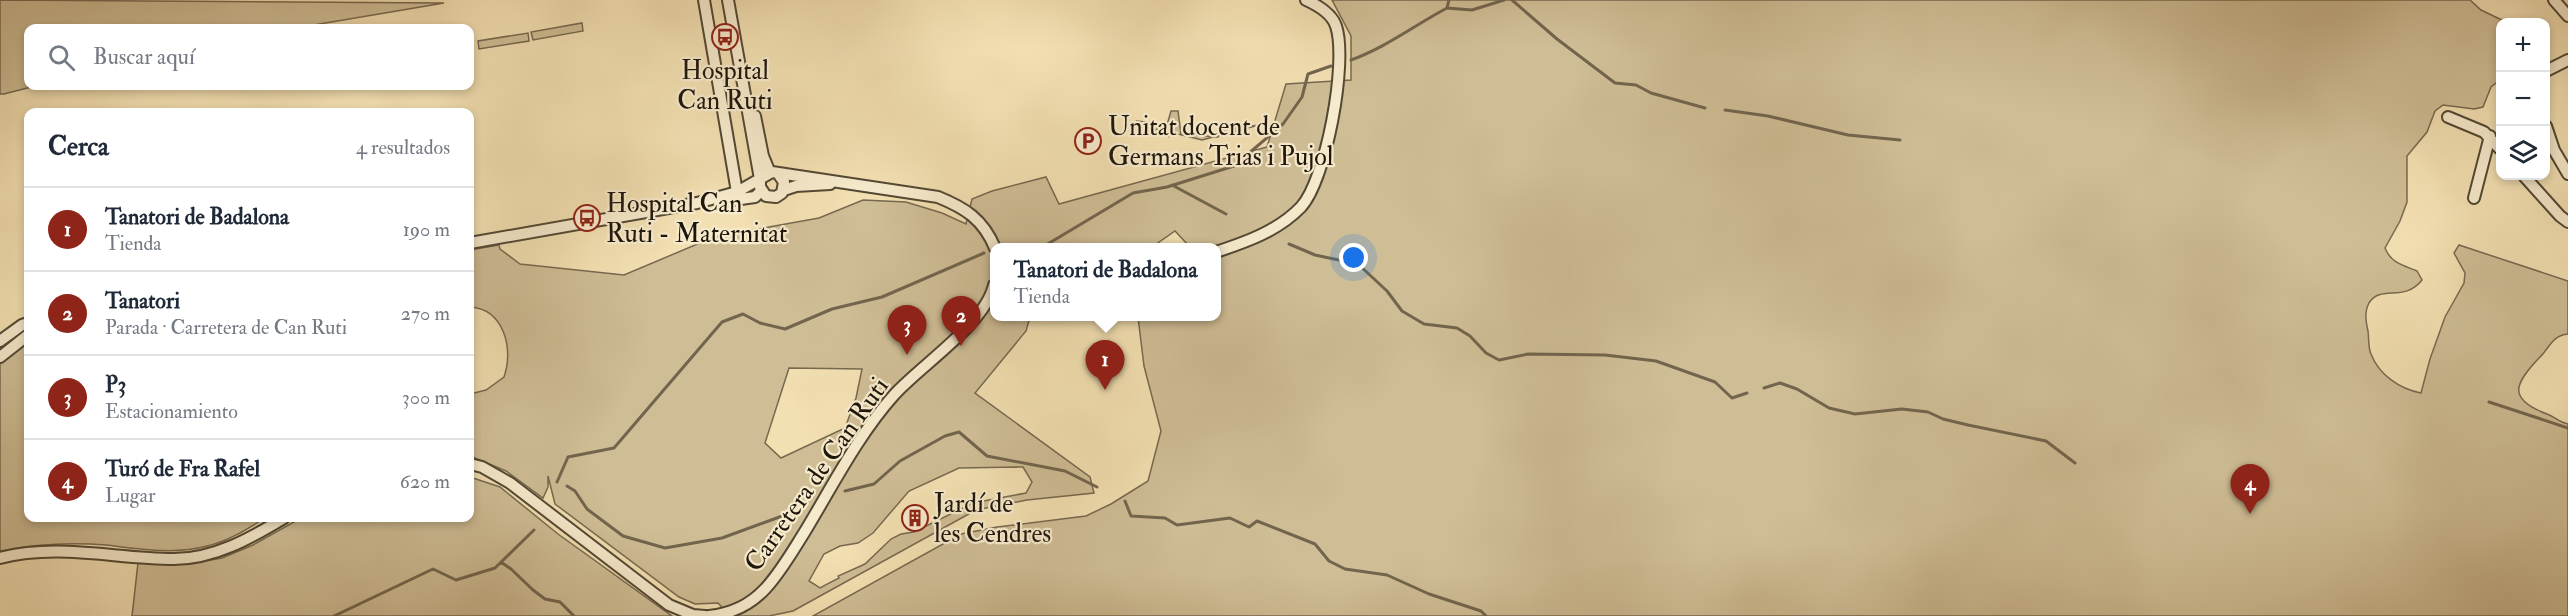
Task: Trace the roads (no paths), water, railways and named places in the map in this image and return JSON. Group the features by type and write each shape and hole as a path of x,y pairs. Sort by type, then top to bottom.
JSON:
{"street":[{"path":"704,0 737,192"},
{"path":"728,0 761,191"},
{"path":"735,0 772,170 784,181 784,190"},
{"path":"1221,250 1277,227 1299,209 1307,199 1320,173 1332,120 1341,59 1340,42 1336,25 1331,17 1306,0"},
{"path":"2554,0 2568,16"},
{"path":"2550,69 2568,60"},
{"path":"2448,117 2490,136 2496,144"},
{"path":"2474,198 2490,136"},
{"path":"2550,138 2568,174"},
{"path":"698,203 737,192 772,170 938,197 976,216 992,243"},
{"path":"2528,180 2568,222"},
{"path":"761,191 771,198 796,186 848,182"},
{"path":"474,242 698,203 754,197 761,191"},
{"name":"Carretera de Can Ruti","path":"474,465 510,483 669,605 693,615 722,615 744,606 764,590 788,558 864,436 893,396 972,321 985,305 990,294"},
{"path":"0,343 24,324"},
{"path":"0,343 6,344 24,336"},
{"path":"0,357 24,337"},
{"path":"0,558 59,550 175,559 207,554 239,543 277,522"}],"waterway":[{"path":"1351,60 1388,43 1447,8 1449,0"},
{"path":"1447,8 1472,10 1504,0"},
{"path":"1512,0 1557,39 1615,83 1636,85 1651,93 1705,108"},
{"path":"1049,243 1133,193 1167,187 1234,166 1283,124 1302,97 1308,74 1331,66"},
{"path":"1725,110 1768,116 1848,135 1900,140"},
{"path":"1172,185 1226,214"},
{"path":"1289,244 1315,255 1358,264 1387,291 1402,311 1424,324 1457,328 1470,336 1486,353 1499,360 1528,354 1605,355 1656,361 1715,382 1732,398 1747,393"},
{"path":"557,482 568,457 614,448 722,322 743,314 760,323 785,329 832,309 882,297 984,253"},
{"path":"1764,388 1780,383 1797,389 1829,408 1855,414 1902,409 1928,412 1943,419 2046,441 2075,463"},
{"path":"2489,402 2568,428"},
{"path":"845,491 874,484 900,461 945,436 959,432 987,456 1065,471 1097,487"},
{"path":"567,486 575,491 587,509 623,536 665,548 722,538 785,515"},
{"path":"1125,501 1131,516 1165,518 1177,525 1230,518 1249,527 1257,521 1315,544 1329,561 1345,569 1387,575 1429,594 1481,611 1486,616"},
{"path":"334,616 433,569 456,580 495,568 534,530"},
{"path":"501,562 545,599 560,602 574,616"}],"place":[{"name":"Hospital Can Ruti","path":"725,37"},
{"name":"Unitat docent de Germans Trias i Pujol","path":"1088,141"},
{"name":"Hospital Can Ruti - Maternitat","path":"587,218"},
{"name":"Tanatori","path":"961,346"},
{"name":"P3","path":"907,355"},
{"name":"Tanatori de Badalona","path":"1105,390"},
{"name":"Turó de Fra Rafel","path":"2250,514"},
{"name":"Jardí de les Cendres","path":"915,518"}]}
